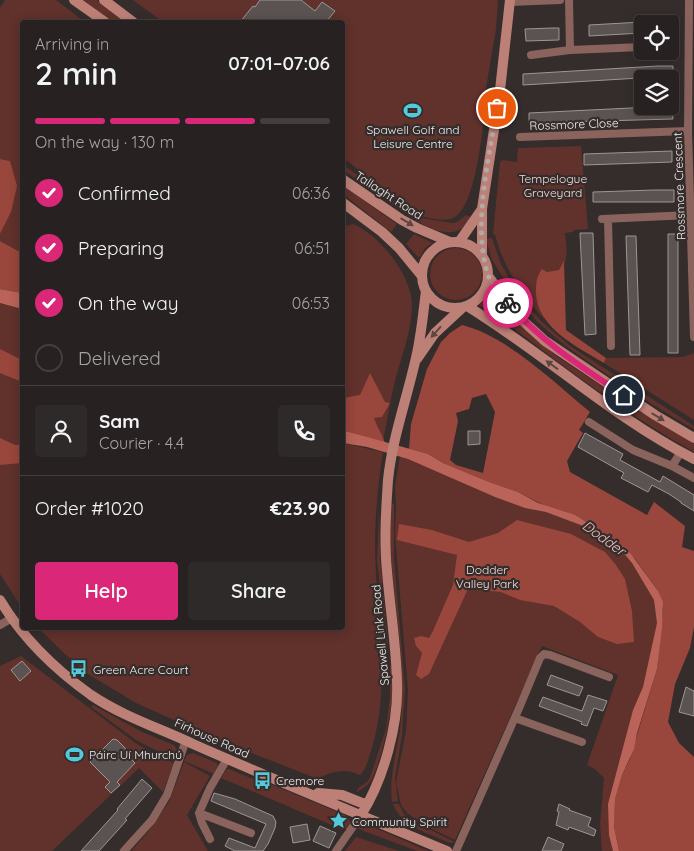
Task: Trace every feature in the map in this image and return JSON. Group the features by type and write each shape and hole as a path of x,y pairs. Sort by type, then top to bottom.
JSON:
{"main road":[{"path":"74,0 102,20"},
{"path":"104,0 130,20"},
{"path":"482,256 482,209 500,90 510,1"},
{"name":"Tallaght Road","path":"345,181 402,220 417,228 454,242"},
{"path":"345,204 393,242 422,276 426,291 415,361"},
{"path":"454,242 482,209"},
{"path":"415,361 435,332 464,307 475,302 482,295 487,286 488,276 487,266 482,256 468,244 454,242 441,245 433,250 427,258 422,276"},
{"path":"488,276 523,321 545,341 640,405 694,438"},
{"path":"426,291 437,303 454,308 464,307 494,323 600,401 647,432 694,458"},
{"name":"Spawell Link Road","path":"361,815 367,805 387,754 394,721 397,682 387,570 386,516 389,478 398,428 415,361"},
{"name":"Firhouse Road","path":"0,600 20,628"},
{"name":"Firhouse Road","path":"22,630 44,656 77,684 116,710 227,759 447,851"},
{"path":"307,792 342,795 367,805"}],"street":[{"path":"510,1 560,0"},
{"path":"570,0 570,50"},
{"name":"Rossmore Crescent","path":"689,0 692,75 688,131 694,337"},
{"path":"531,55 570,50 634,47"},
{"name":"Rossmore Close","path":"520,137 688,131"},
{"path":"611,346 605,219 690,215"},
{"path":"589,422 633,450 672,466 694,478"},
{"path":"672,466 681,452"},
{"path":"0,625 12,618"},
{"path":"456,851 540,658 544,654 550,655 609,677"},
{"path":"515,718 582,742"},
{"path":"124,851 152,820 167,795 186,740"},
{"path":"210,839 199,813 210,788 227,759"},
{"path":"199,813 250,833"},
{"path":"336,851 361,815"}],"green space":[{"path":"5,0 56,0 82,20 20,20 20,252 0,241 0,234 11,212 10,161 0,159 0,8"},
{"path":"83,0 97,0 124,20 110,20"},
{"name":"Spawell Golf and Leisure Centre","path":"133,0 498,0 496,29 486,88 487,93 478,161 474,180 461,211 453,218 445,220 418,215 345,160 345,20 160,20"},
{"name":"Tempelogue Graveyard","path":"581,146 588,229 565,233 565,263 557,271 547,272 542,269 541,312 545,320 515,280 503,259 493,234 500,162 503,160 517,162 518,148"},
{"path":"0,159 10,161 17,186 11,212 0,234"},
{"path":"345,166 407,210 405,213 345,171"},
{"path":"345,187 397,224 391,232 345,196"},
{"path":"412,214 420,218 453,223 466,215 471,217 465,226 458,231 444,232 422,224 410,216"},
{"path":"353,224 363,229 384,247 407,282 411,294 412,315 393,389 383,442 345,427 345,226"},
{"path":"414,234 433,243 426,247 419,258 406,244"},
{"path":"492,238 501,264 518,294 515,296 492,260 486,239"},
{"path":"0,241 20,252 20,293 0,289"},
{"path":"456,248 466,250 474,256 480,264 482,274 480,284 474,292 466,298 456,300 446,298 438,292 432,284 430,274 432,264 438,256 446,250"},
{"path":"564,261 566,330 606,358 604,363 571,343 551,327 538,306 536,287 540,272 542,269 547,272 559,270"},
{"path":"491,289 504,307 497,315 479,305 488,296"},
{"path":"522,300 541,321 570,346 694,426 694,429 625,386 552,335 530,314 520,302"},
{"path":"0,303 20,308 20,605 0,574"},
{"path":"512,315 540,343 558,357 694,444 694,452 621,407 552,358 507,323"},
{"path":"462,325 496,339 530,362 590,412 579,430 583,433 567,461 570,472 647,515 654,502 685,526 682,547 694,551 694,627 690,648 675,684 668,722 679,743 694,757 694,851 619,851 614,827 615,799 622,775 630,759 657,669 663,609 658,591 636,560 617,542 518,492 443,463 428,454 409,449 411,424 427,369 441,342","holes":["486,394 495,412 483,473 456,465 450,460 458,421 456,413 469,409 472,398"]},
{"path":"0,349 20,359 20,381 0,373"},
{"path":"694,353 694,420 604,363 606,358 683,357"},
{"path":"370,373 385,402 390,403 382,417 374,418 385,443 345,431 345,398 360,395"},
{"path":"0,438 15,445 20,445 20,463 0,465"},
{"path":"345,443 383,452 377,499 375,547 382,675 381,701 371,751 366,767 360,775 339,771 318,779 221,741 136,703 88,674 40,630 345,630"},
{"name":"Dodder Valley Park","path":"403,447 575,515 636,560 658,591 657,669 617,846 619,851 602,851 600,824 604,778 595,769 587,765 618,675 542,646 455,840 422,824 407,813 401,805 396,782 406,731 408,690 395,535 395,486"},
{"path":"394,503 394,558 405,689 402,735 395,778 398,801 392,802 392,775 402,710 401,654 391,547 392,504"},
{"path":"379,508 380,558 387,648 377,560"},
{"path":"517,520 571,534 605,552 625,579 632,611 634,642 617,644 598,637 580,622 554,606 520,600 501,592 468,589 429,674 421,679 416,675 422,653 416,646 414,638 421,636 429,638 432,633 453,585 457,555 397,540 399,524 432,530 469,542 498,533"},
{"name":"Páirc Uí Mhurchú","path":"21,656 134,742 174,763 163,792 139,768 52,851 0,851 0,666"},
{"path":"390,664 393,673 393,687 388,723 380,759 370,782 357,792 357,789 367,782 370,777 386,729 390,697"},
{"path":"93,705 142,732 174,745 177,750 175,760 136,740 91,707"},
{"path":"193,753 217,763 218,766 214,774 184,761 187,755"},
{"path":"184,762 210,776 187,815 208,851 131,851 148,832 169,802"},
{"path":"227,769 262,781 261,783 267,785 268,783 347,816 350,820 353,834 221,778"},
{"path":"393,804 399,804 404,814 410,820 455,842 450,843 417,829 402,819"},
{"path":"364,823 428,851 417,851 356,828 359,824"},
{"path":"356,837 399,851 345,851"}],"water":[{"path":"0,289 20,293 20,308 0,303"},
{"name":"Dodder","path":"345,431 428,454 443,463 518,492 538,503 575,515 617,542 631,554 658,591 663,602 657,669 637,733 634,749 622,775 615,799 614,827 619,851 613,851 609,835 608,804 633,710 643,687 657,623 654,600 632,563 621,550 586,527 546,512 525,508 408,459 367,447 345,443"}],"building":[{"path":"260,0 301,0 315,11 322,2 335,11 328,20 242,20 253,6 255,7"},
{"path":"634,22 634,33 589,36 589,25"},
{"path":"559,28 559,40 526,41 525,29"},
{"path":"673,66 673,70 634,70 634,78 523,85 523,74"},
{"path":"634,108 634,115 673,115 673,119 529,123 529,113"},
{"path":"672,151 672,162 584,165 584,154"},
{"path":"674,190 674,202 593,202 593,192"},
{"path":"580,233 593,233 596,334 585,335"},
{"path":"668,234 678,234 678,353 668,353"},
{"path":"626,236 636,236 640,355 630,355"},
{"path":"468,431 480,431 480,444 468,445"},
{"path":"585,433 623,454 620,460 660,482 663,476 694,495 694,511 652,485 648,492 621,478 624,473 578,447"},
{"path":"22,661 31,671 20,681 11,670"},
{"path":"551,675 583,687 579,696 547,685"},
{"path":"686,687 694,691 694,716 679,712"},
{"path":"588,695 607,701 603,711 594,708 587,726 581,724 582,722 539,706 543,697 582,711"},
{"path":"113,739 117,740 132,755 130,758 135,763 117,782 120,785 111,793 105,787 110,782 90,762"},
{"path":"142,779 152,788 125,819 127,820 99,851 81,851 118,810"},
{"path":"214,793 235,799 273,816 276,822 275,828 263,851 235,851 225,846 229,838 255,848 266,824 211,801"},
{"path":"559,804 591,818 588,826 596,830 594,836 569,827 568,830 556,825"},
{"path":"307,824 310,840 293,843 290,827"},
{"path":"320,826 336,833 329,848 313,841"},
{"path":"548,837 564,844 561,851 542,851"}],"way so far":[{"path":"497,108 482,209 482,256 487,266 488,276 508,303"}],"place":[{"name":"Spawell Golf and Leisure Centre","path":"413,110"},
{"name":"Green Acre Court","path":"79,669"},
{"name":"Páirc Uí Mhurchú","path":"75,754"},
{"name":"Cremore","path":"262,780"},
{"name":"Community Spirit","path":"338,821"}],"route":[{"path":"508,303 523,321 545,341 624,395"}]}
